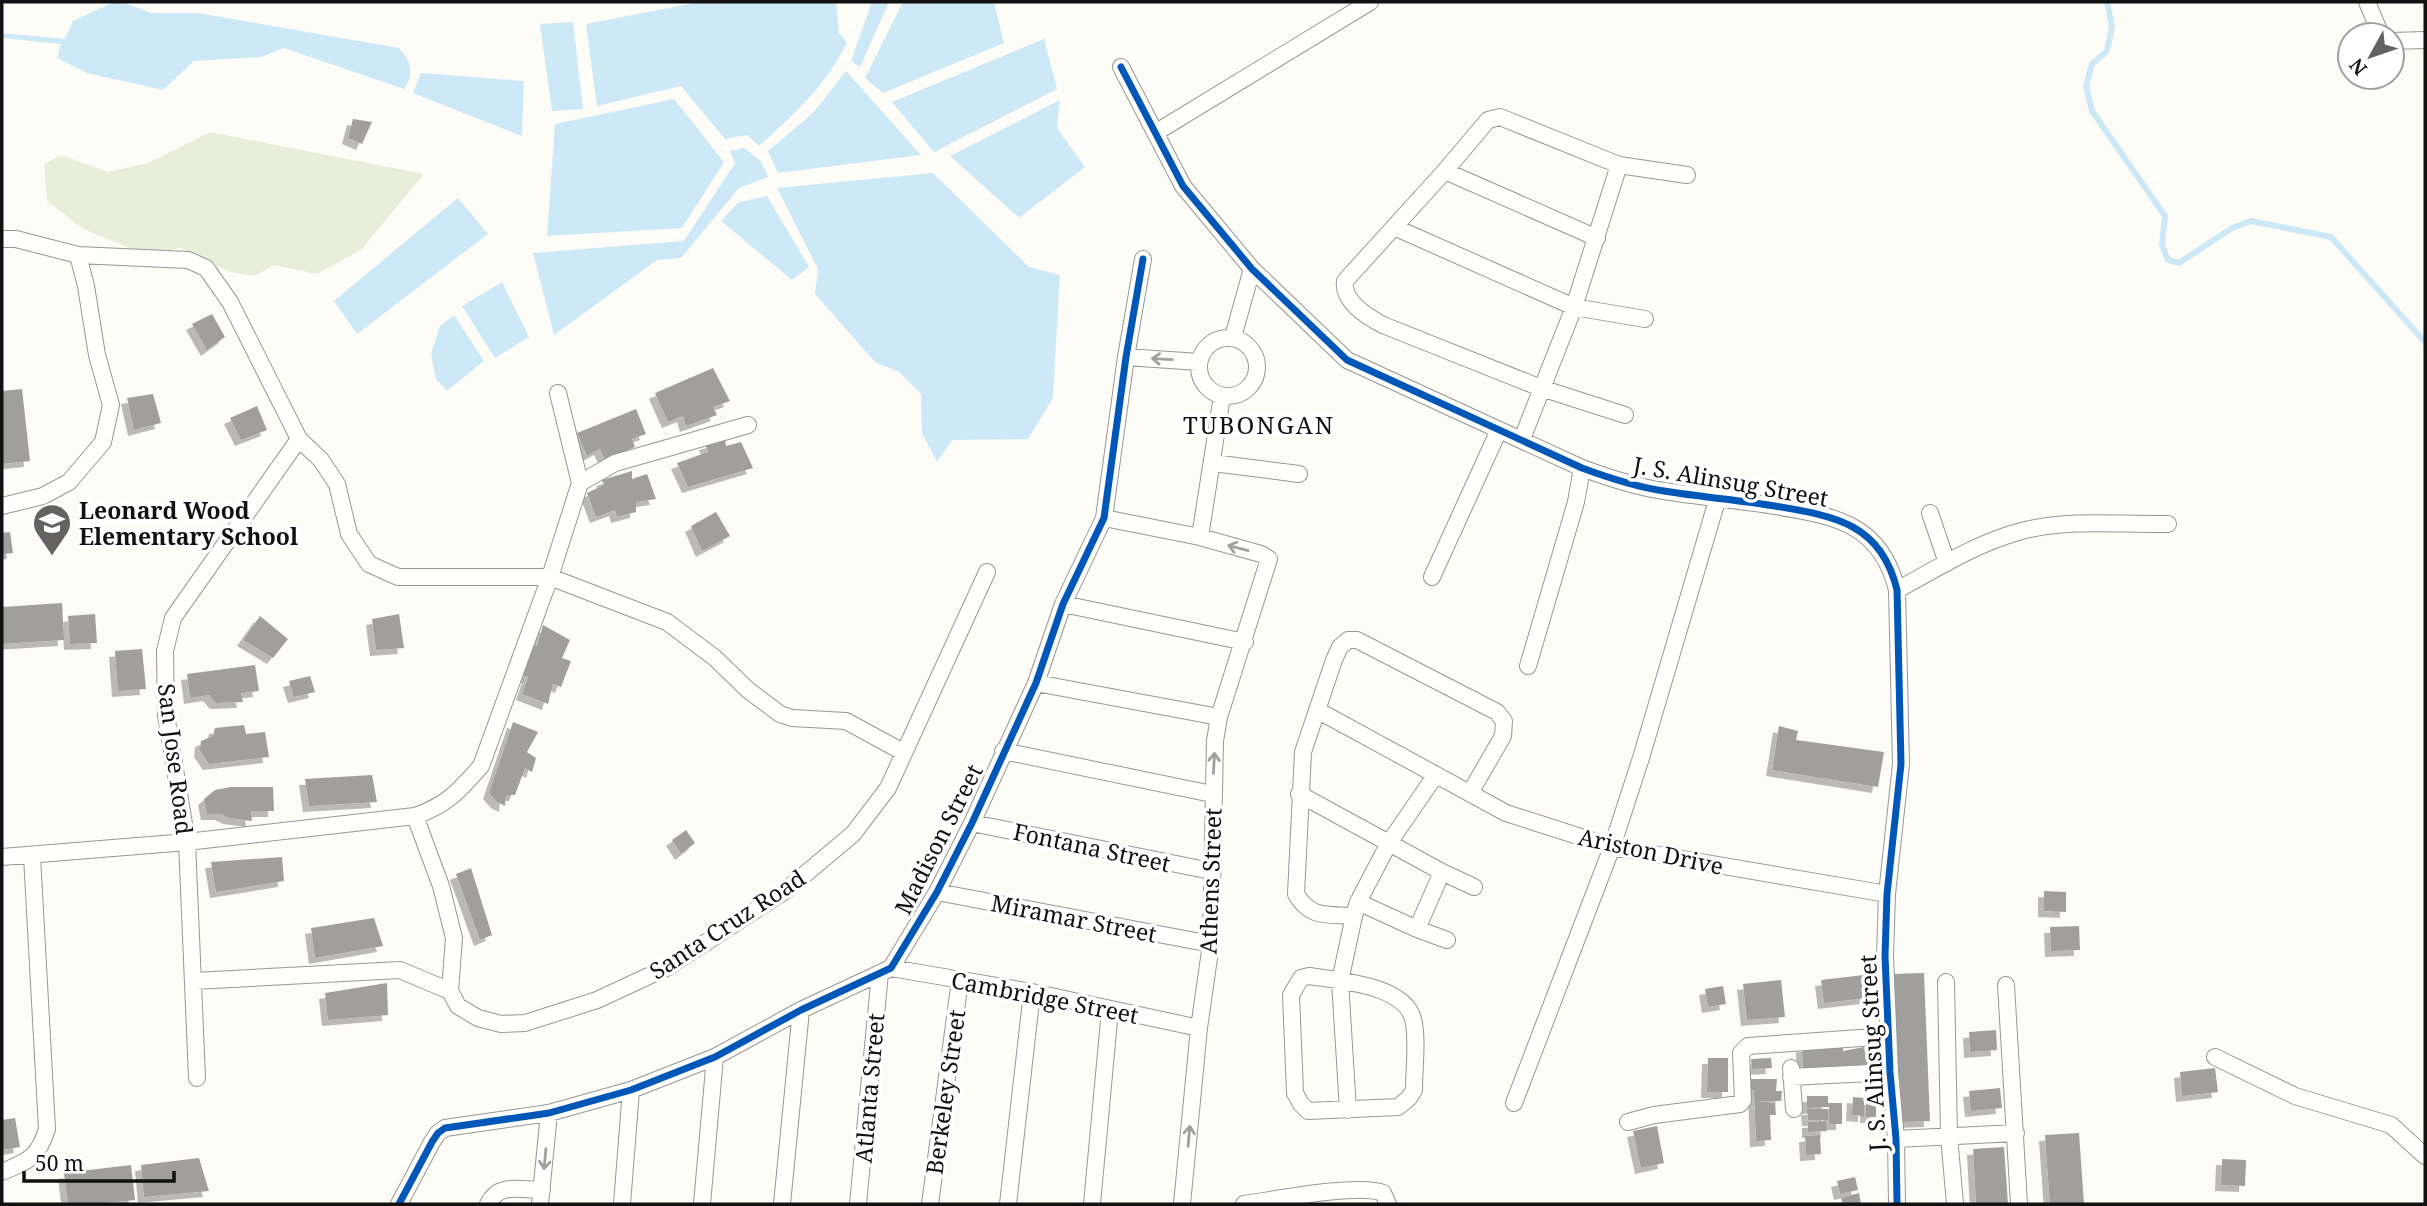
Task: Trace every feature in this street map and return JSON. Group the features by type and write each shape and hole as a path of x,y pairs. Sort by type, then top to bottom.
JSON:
{"street":[{"path":"1155,133 1370,2"},
{"path":"2367,2 2375,21"},
{"path":"2406,41 2425,40"},
{"name":"J. S. Alinsug Street","path":"1121,67 1183,186 1252,269 1348,360 1582,468 1618,481 1662,491 1821,514 1840,520 1871,540 1882,553 1892,569 1897,590 1901,764 1887,894 1885,956 1896,1139 1897,1204"},
{"path":"1625,415 1541,388 1383,325 1371,319 1347,297 1344,290 1345,281 1488,120 1494,117 1500,117 1619,165 1687,175"},
{"path":"1522,439 1574,307 1619,165"},
{"path":"1445,171 1597,239"},
{"path":"1394,227 1574,307 1645,319"},
{"path":"2,239 16,239 78,255 188,260 206,268 230,302 299,439 321,460 337,484 349,534 369,565 398,577 550,577 667,622 715,658 748,690 780,714 792,718 846,721 903,752"},
{"path":"2,506 43,496 69,482 103,442 111,405 97,355 78,255"},
{"name":"Madison Street","path":"885,970 937,892 972,822 1036,683 1063,604 1104,518 1126,357 1143,259"},
{"path":"1233,337 1252,269"},
{"path":"1233,337 1248,344 1257,357 1258,373 1251,387 1238,396 1222,396 1208,389 1200,377 1199,362 1205,347 1218,338 1233,337"},
{"path":"1126,357 1199,362"},
{"path":"2,857 187,842 415,816 438,808 460,790 481,766 550,577 580,483 558,393"},
{"path":"1104,518 1200,537 1222,396"},
{"path":"580,483 615,463 748,425"},
{"path":"1432,577 1499,430"},
{"name":"San Jose Road","path":"197,1078 187,842 166,715 165,651 173,618 299,439"},
{"path":"1213,463 1299,474"},
{"path":"1528,666 1576,502 1582,468"},
{"path":"1514,1103 1612,848 1717,497"},
{"path":"1930,513 1947,563"},
{"path":"1897,590 1973,548 2018,532 2078,523 2168,524"},
{"name":"Athens Street","path":"1182,1204 1199,1028 1211,944 1212,794 1219,717 1270,564 1266,556 1200,537"},
{"name":"Santa Cruz Road","path":"194,981 400,970 450,991 458,1006 478,1018 501,1024 525,1023 597,1000 668,967 785,891 853,834 888,789 987,572"},
{"path":"1063,604 1245,642"},
{"path":"1447,940 1356,909 1311,912 1296,894 1303,752 1340,647 1348,640 1357,640 1497,712 1505,726 1503,736 1470,793"},
{"path":"1036,683 1219,717"},
{"name":"Ariston Drive","path":"1317,710 1506,813 1612,848 1887,894"},
{"path":"1003,751 1212,794"},
{"path":"1349,1110 1340,981 1356,909 1389,843 1435,775"},
{"path":"1299,794 1474,887"},
{"path":"415,816 441,886 454,938 450,991"},
{"name":"Fontana Street","path":"972,822 1211,871"},
{"path":"2,1172 25,1162 41,1148 47,1129 32,856"},
{"path":"1418,929 1442,872"},
{"name":"Miramar Street","path":"937,892 1211,944"},
{"path":"399,1204 438,1133 445,1128 549,1113 631,1090 715,1056 801,1010 885,970"},
{"name":"Cambridge Street","path":"885,970 1032,992 1199,1028"},
{"name":"Atlanta Street","path":"858,1204 885,970"},
{"path":"1309,976 1340,981 1388,992 1401,999 1410,1009 1414,1023 1414,1090 1398,1107 1308,1111 1294,1093 1291,995 1301,978 1309,976"},
{"name":"Berkeley Street","path":"930,1204 960,980"},
{"path":"1946,982 1950,1136 1955,1204"},
{"path":"2006,985 2019,1204"},
{"path":"1008,1204 1032,992"},
{"path":"782,1204 801,1010"},
{"path":"1092,1204 1110,1010"},
{"path":"1628,1122 1654,1115 1742,1103 1741,1053 1748,1046 1888,1036"},
{"path":"702,1204 715,1056"},
{"path":"2216,1057 2295,1096 2391,1125 2425,1156"},
{"path":"1794,1109 1791,1073 1890,1072"},
{"path":"622,1204 631,1090"},
{"path":"488,1204 495,1193 503,1190 541,1197 549,1113"},
{"path":"1896,1139 2016,1133"},
{"path":"1244,1204 1301,1200 1368,1189 1383,1193 1388,1204"}],"green space":[{"path":"210,132 424,174 361,250 317,274 274,265 255,276 230,272 180,248 158,253 137,251 83,229 47,201 44,164 61,155 108,172 148,163"}],"water":[{"path":"114,2 123,2 151,13 198,13 399,48 409,63 409,78 404,89 284,48 261,57 194,61 163,90 87,73 57,58 61,44 2,38 2,33 65,39 73,21"},
{"path":"699,2 836,2 839,33 847,42 839,58 819,86 759,146 747,135 725,139 681,86 597,106 586,24"},
{"path":"872,2 889,2 860,67 851,61"},
{"path":"903,2 994,2 1004,43 883,93 865,78"},
{"path":"573,22 583,109 552,111 540,24"},
{"path":"1044,39 1057,89 934,152 892,102"},
{"path":"846,71 921,155 778,173 768,151 814,112"},
{"path":"421,73 524,81 522,136 413,93"},
{"path":"674,99 724,162 682,228 547,236 555,124"},
{"path":"1060,100 1057,128 1085,167 1019,218 950,156"},
{"path":"744,148 761,161 768,177 739,188 681,258 657,260 554,335 533,253 684,241 735,163 730,151"},
{"path":"933,173 1029,267 1060,275 1053,398 1028,439 952,440 937,462 922,433 921,394 899,372 875,362 815,294 818,269 777,188"},
{"path":"767,196 809,267 792,280 721,221 739,202"},
{"path":"458,198 488,234 357,334 334,301"},
{"path":"502,282 529,337 495,358 462,306"},
{"path":"454,315 484,361 447,391 436,379 431,354 440,326"}],"building":[{"path":"353,119 372,122 362,144 348,138"},
{"path":"212,314 225,337 207,350 192,324"},
{"path":"713,368 730,401 713,407 717,415 686,426 683,416 668,422 655,393"},
{"path":"22,389 30,461 2,464 2,391"},
{"path":"153,394 161,423 134,430 127,398"},
{"path":"257,406 267,430 241,440 230,418"},
{"path":"636,409 646,434 632,439 635,447 605,459 600,449 587,456 577,433"},
{"path":"725,439 726,446 741,442 753,468 688,487 677,463 708,452 705,444"},
{"path":"632,471 632,479 647,474 656,499 636,502 636,512 617,517 615,510 596,517 587,493 604,485 602,480"},
{"path":"716,512 730,536 702,551 691,526"},
{"path":"10,532 13,553 2,554 2,533"},
{"path":"62,603 64,640 2,644 2,607"},
{"path":"95,614 97,643 70,644 68,616"},
{"path":"399,614 404,648 376,650 372,619"},
{"path":"260,616 288,639 273,658 243,640"},
{"path":"543,625 570,640 562,658 571,661 561,687 553,684 548,704 522,694 528,677 521,675 531,645 537,646"},
{"path":"142,649 146,689 118,691 115,651"},
{"path":"255,665 259,691 241,693 243,702 216,703 209,695 190,698 187,674"},
{"path":"310,676 315,692 294,697 289,681"},
{"path":"513,722 538,732 527,752 536,758 532,772 525,768 515,795 506,795 505,806 489,793"},
{"path":"244,725 246,734 265,732 269,757 209,764 200,751 201,741 213,736 215,728"},
{"path":"1779,726 1798,731 1796,740 1884,752 1878,787 1772,770"},
{"path":"372,775 377,802 309,806 305,779"},
{"path":"231,787 273,787 274,811 251,811 252,821 229,818 221,814 207,814 204,799 215,790"},
{"path":"686,830 695,843 681,854 672,840"},
{"path":"282,857 284,881 216,892 211,862"},
{"path":"471,868 492,935 480,940 456,874"},
{"path":"2044,891 2066,892 2066,912 2044,911"},
{"path":"374,918 383,946 315,958 311,928"},
{"path":"2079,926 2080,950 2051,951 2050,927"},
{"path":"1924,973 1930,1121 1899,1122 1892,974"},
{"path":"1864,975 1867,998 1824,1003 1821,980"},
{"path":"1781,980 1785,1017 1747,1020 1743,984"},
{"path":"387,983 388,1015 328,1020 325,993"},
{"path":"1723,986 1726,1004 1708,1007 1705,989"},
{"path":"1996,1030 1997,1050 1970,1052 1969,1032"},
{"path":"1802,1046 1843,1046 1843,1051 1864,1047 1867,1064 1843,1069 1803,1070"},
{"path":"1867,1048 1878,1048 1878,1064 1867,1064"},
{"path":"1708,1058 1728,1058 1728,1092 1707,1092"},
{"path":"1771,1058 1772,1068 1752,1069 1751,1059"},
{"path":"2215,1068 2218,1092 2182,1096 2180,1072"},
{"path":"1750,1079 1777,1079 1776,1091 1782,1091 1781,1101 1757,1101 1775,1103 1776,1115 1770,1115 1771,1140 1756,1141 1754,1090 1750,1090"},
{"path":"2000,1088 2002,1108 1971,1111 1969,1091"},
{"path":"1807,1096 1828,1096 1828,1103 1842,1103 1842,1124 1829,1124 1829,1107 1807,1108"},
{"path":"1853,1097 1864,1098 1864,1116 1852,1115"},
{"path":"1866,1099 1876,1099 1876,1117 1866,1117"},
{"path":"1807,1109 1828,1109 1828,1120 1808,1120"},
{"path":"15,1118 20,1147 2,1150 2,1120"},
{"path":"1826,1121 1827,1131 1808,1132 1808,1122"},
{"path":"1657,1126 1664,1163 1641,1168 1633,1131"},
{"path":"2079,1133 2084,1204 2050,1204 2045,1135"},
{"path":"1820,1135 1821,1154 1806,1155 1805,1136"},
{"path":"2004,1147 2008,1204 1976,1204 1973,1149"},
{"path":"199,1158 209,1191 144,1197 141,1165"},
{"path":"2222,1159 2246,1160 2245,1186 2221,1185"},
{"path":"131,1165 135,1200 68,1204 64,1173"},
{"path":"1855,1177 1858,1190 1840,1194 1837,1181"},
{"path":"1859,1193 1861,1204 1843,1204 1841,1198"}],"waterway":[{"path":"2107,2 2112,26 2107,51 2092,64 2086,86 2092,111 2165,216 2162,245 2168,260 2179,263 2232,228 2251,221 2331,237 2425,342"}],"cycle path":[{"path":"1121,67 1183,186 1252,269 1347,360 1592,472 1654,489 1817,514 1852,527 1867,537 1879,550 1890,568 1897,590 1901,764 1887,894 1885,956 1896,1139 1897,1204"},
{"path":"399,1204 432,1142 445,1128 549,1113 631,1090 715,1057 801,1010 891,968 937,892 972,823 1036,683 1063,604 1104,518 1126,357 1143,259"}],"place":[{"name":"Leonard Wood Elementary School","path":"52,557"}],"district":[{"name":"TUBONGAN","path":"1259,424"}]}
